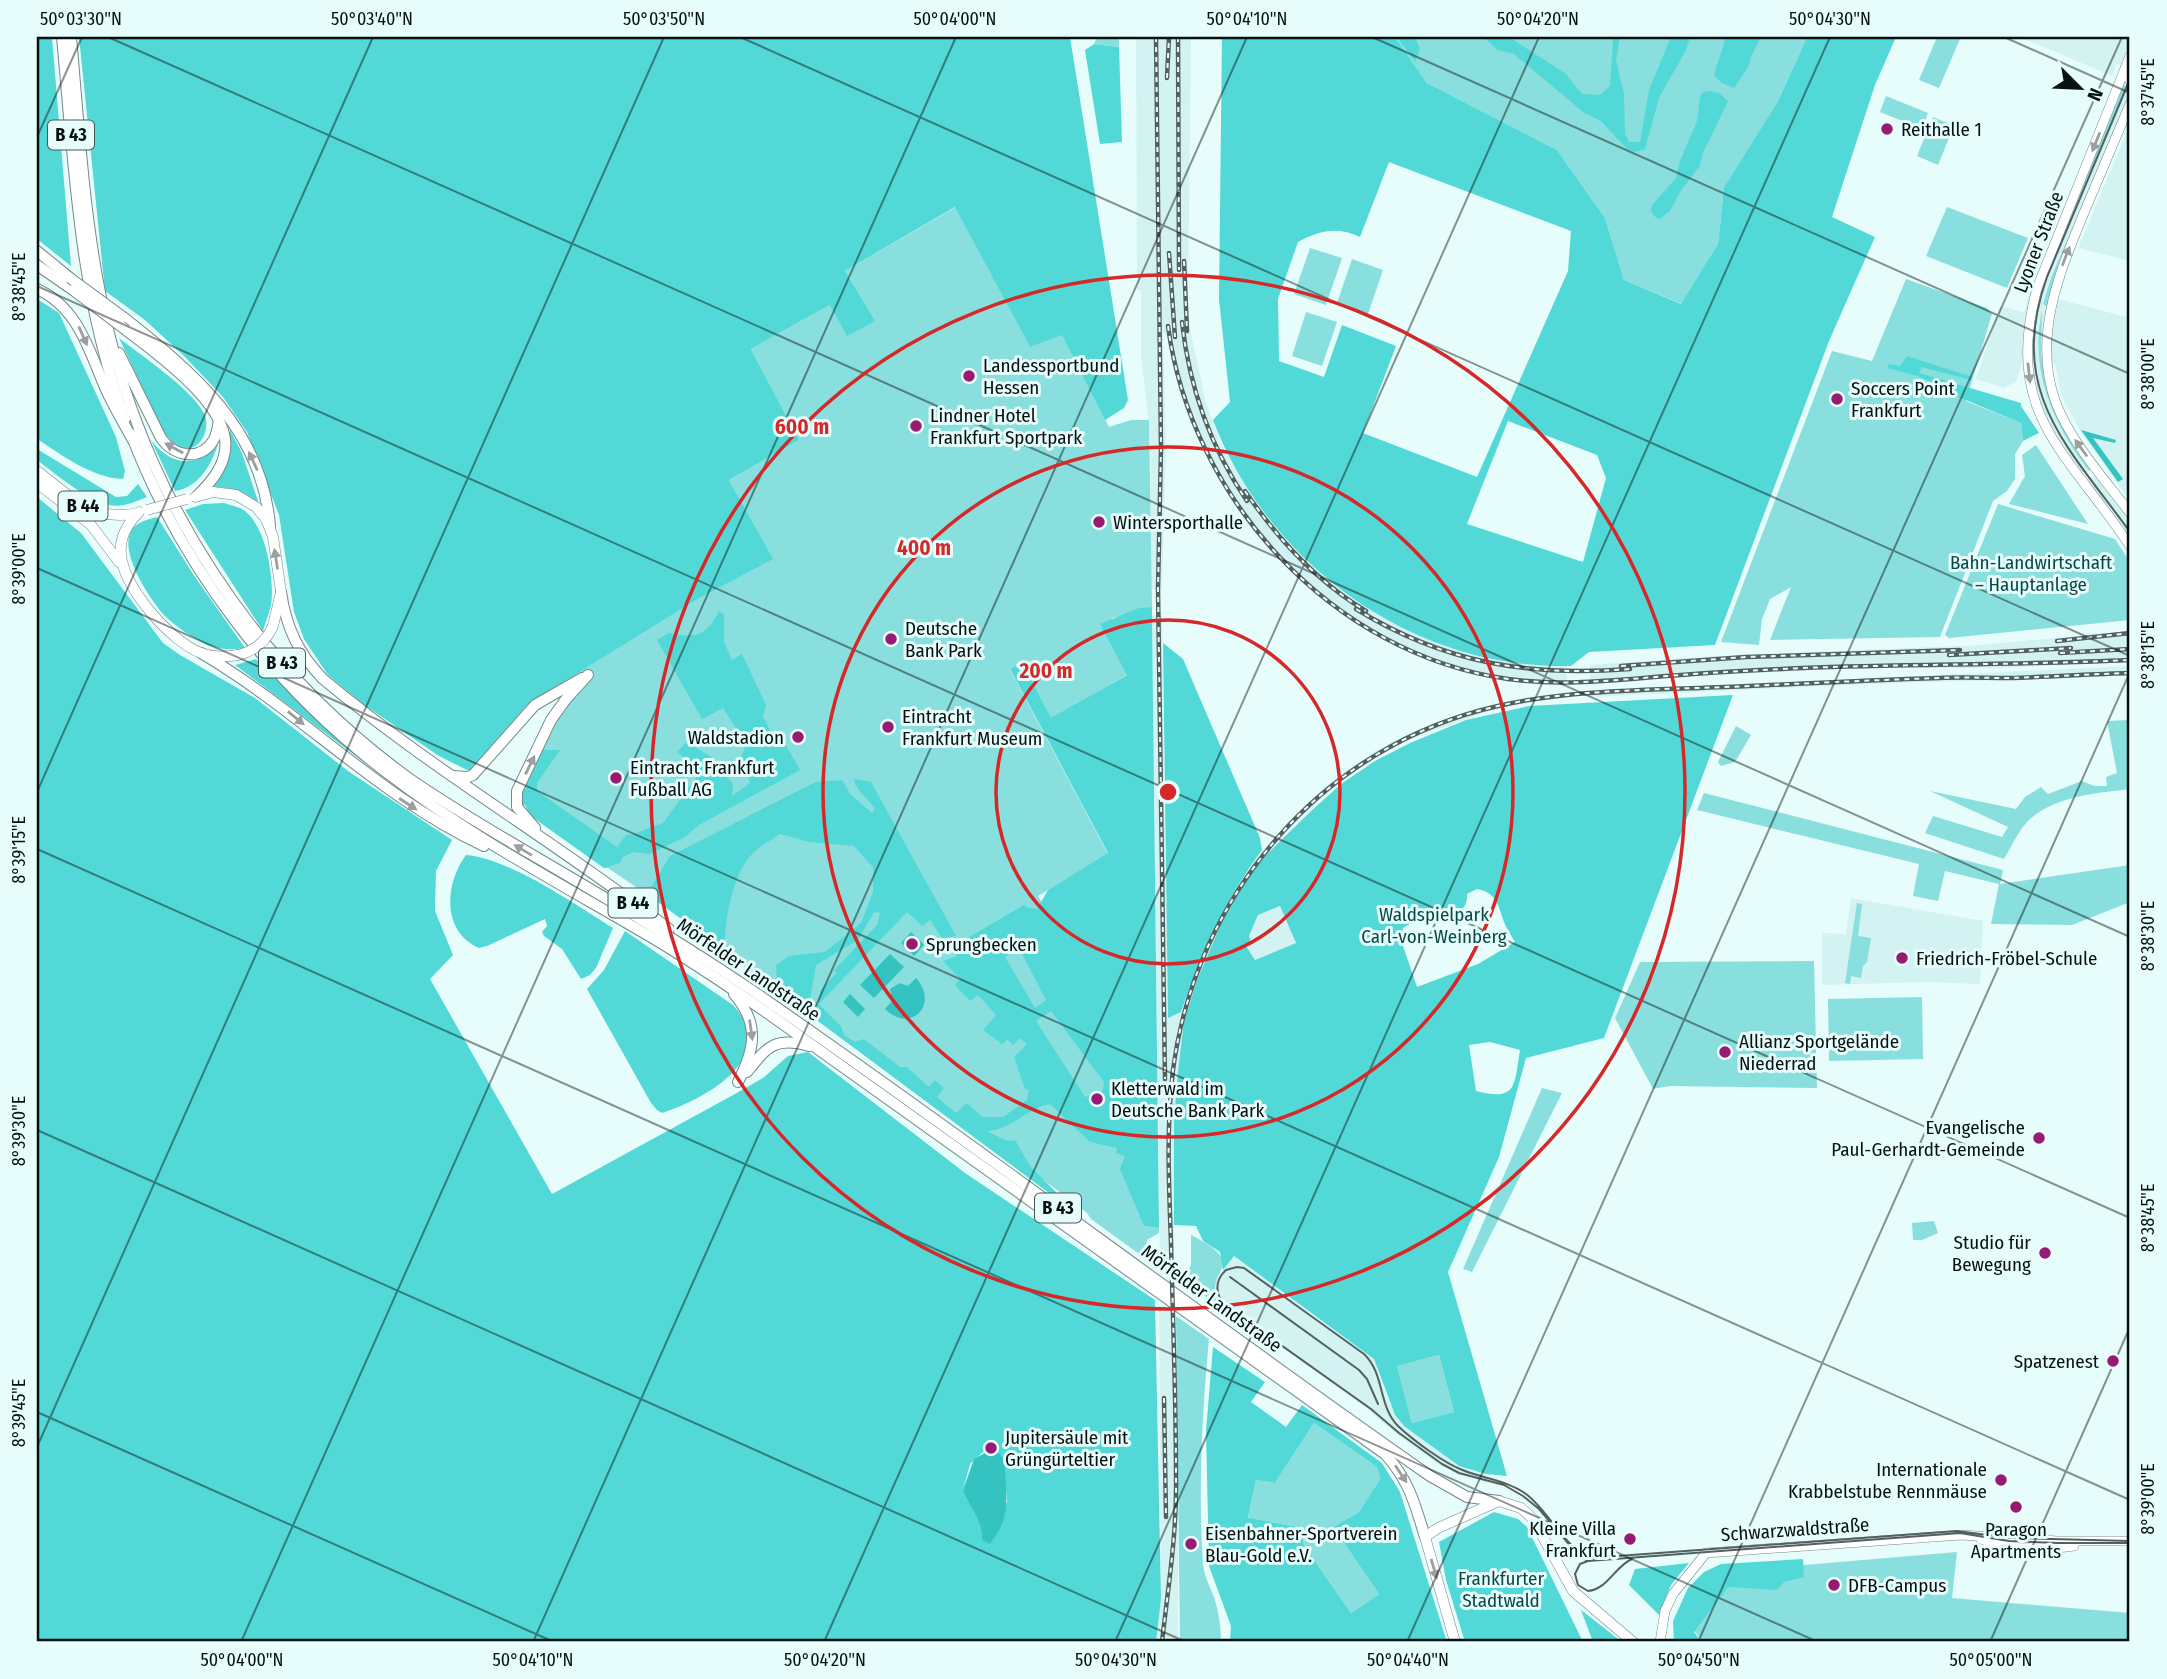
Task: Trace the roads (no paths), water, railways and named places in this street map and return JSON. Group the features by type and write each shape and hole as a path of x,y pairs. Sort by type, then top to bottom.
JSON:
{"highway":[{"name":"Mörfelder Landstraße","path":"62,37 81,234 99,335 116,393 134,442 164,507 195,561 229,611 290,687 386,773 514,858 652,937 725,984 1385,1454 1400,1470 1410,1489 1425,1537"},
{"name":"Mörfelder Landstraße","path":"71,37 94,254 109,335 122,383 145,442 184,524 236,605 297,680 349,730 422,787 715,965 1430,1476 1467,1497 1499,1501"},
{"path":"37,251 188,369 226,413 244,442 260,478 270,526"},
{"path":"37,265 177,371 219,419 225,438 223,458 215,476 192,498"},
{"path":"37,289 57,301 77,324 109,396 134,442"},
{"path":"109,335 167,447 183,454 203,451 214,439 219,419"},
{"name":"B 44","path":"281,592 289,632 300,652 316,671 449,775 549,843 715,965"},
{"name":"B 44","path":"201,653 242,677 353,765 402,800 464,836 514,858"},
{"path":"449,775 473,775 535,705 588,675 551,720 517,791 517,807 549,843"},
{"path":"725,984 747,1013 752,1028 751,1054 738,1082 762,1052 775,1044 792,1042 817,1048"}],"main road":[{"name":"Lyoner Straße","path":"2130,56 2037,288 2029,316 2027,367 2031,389 2045,426 2130,546"},
{"path":"2125,69 2130,81"},
{"name":"Lyoner Straße","path":"2130,104 2065,258 2048,322 2047,363 2056,401 2072,435 2130,513"},
{"path":"2029,316 2034,307 2042,306 2048,322"},
{"path":"2075,471 2088,476 2093,473 2094,466"},
{"name":"B 44","path":"37,471 78,503 93,511 112,516 220,492 236,495 256,507 270,526 281,592 273,626 266,638 257,647 238,655 201,653 163,627 144,603 108,543 91,525 37,483"},
{"name":"B 44","path":"124,568 120,555 123,535 129,522 143,511"},
{"path":"1425,1537 1438,1528 1499,1501"},
{"name":"B 43","path":"1499,1501 1517,1506 1530,1514 1569,1586 1633,1642"},
{"name":"Schwarzwaldstraße","path":"1663,1642 1666,1607 1672,1594 1706,1553 1947,1536 2130,1541"},
{"name":"B 43","path":"1425,1537 1455,1642"}],"tram line":[{"path":"2130,79 2047,277 2036,318 2034,354 2039,386 2050,416 2085,472 2130,532"},
{"path":"2130,1541 2011,1538 1957,1531 1591,1558 1573,1547 1526,1494 1512,1486 1448,1463 1398,1426 1387,1409 1371,1362 1364,1354 1244,1268 1226,1270 1219,1279 1218,1293 1226,1306 1371,1409 1442,1464 1459,1473 1504,1485 1523,1496 1539,1509 1579,1556 1588,1561 1960,1533 2009,1541 2130,1543"},
{"path":"1230,1277 1359,1370 1367,1379 1378,1404"},
{"path":"1593,1559 1580,1564 1575,1574 1578,1585 1588,1591 1601,1586 1632,1559"}],"railway":[{"path":"1156,37 1161,448 1158,589 1165,1079"},
{"path":"1167,78 1169,37"},
{"path":"1178,37 1179,270"},
{"path":"1169,253 1175,337"},
{"path":"1184,261 1187,331"},
{"path":"1182,322 1190,370 1204,416 1223,460 1247,501"},
{"path":"1168,326 1182,390 1206,451 1239,507 1281,558 1329,602 1384,638 1444,664 1508,679 1573,682 1802,668 2130,660"},
{"path":"1245,491 1284,542 1314,572 1366,611"},
{"path":"1356,609 1422,642 1454,654 1488,662 1557,671 1630,669"},
{"path":"2057,641 2130,633"},
{"path":"1949,655 2071,648"},
{"path":"2060,653 2130,649"},
{"path":"1621,666 1746,657 1960,650"},
{"path":"1162,1642 1176,1499 1169,1157 1173,1070 1186,1005 1209,944 1240,888 1278,837 1324,792 1377,755 1435,726 1498,706 1528,700 1623,691 2130,673"},
{"path":"1164,1398 1166,1517"}],"place":[{"name":"Reithalle 1","path":"1887,129"},
{"name":"Landessportbund Hessen","path":"969,376"},
{"name":"Soccers Point Frankfurt","path":"1837,399"},
{"name":"Lindner Hotel Frankfurt Sportpark","path":"916,426"},
{"name":"Wintersporthalle","path":"1099,522"},
{"name":"Deutsche Bank Park","path":"891,639"},
{"name":"Eintracht Frankfurt Museum","path":"888,727"},
{"name":"Waldstadion","path":"798,737"},
{"name":"Eintracht Frankfurt Fußball AG","path":"616,778"},
{"name":"Sprungbecken","path":"912,944"},
{"name":"Friedrich-Fröbel-Schule","path":"1902,958"},
{"name":"Allianz Sportgelände Niederrad","path":"1725,1052"},
{"name":"Kletterwald im Deutsche Bank Park","path":"1097,1099"},
{"name":"Evangelische Paul-Gerhardt-Gemeinde","path":"2039,1138"},
{"name":"Studio für Bewegung","path":"2045,1253"},
{"name":"Spatzenest","path":"2113,1361"},
{"name":"Jupitersäule mit Grüngürteltier","path":"991,1448"},
{"name":"Internationale Krabbelstube Rennmäuse","path":"2001,1480"},
{"name":"Paragon Apartments","path":"2016,1507"},
{"name":"Kleine Villa Frankfurt","path":"1630,1539"},
{"name":"Eisenbahner-Sportverein Blau-Gold e.V.","path":"1191,1544"},
{"name":"DFB-Campus","path":"1834,1585"}],"park label":[{"name":"Bahn-Landwirtschaft – Hauptanlage","path":"2031,573"},
{"name":"Waldspielpark Carl-von-Weinberg","path":"1434,925"},
{"name":"Frankfurter Stadtwald","path":"1501,1589"}]}
